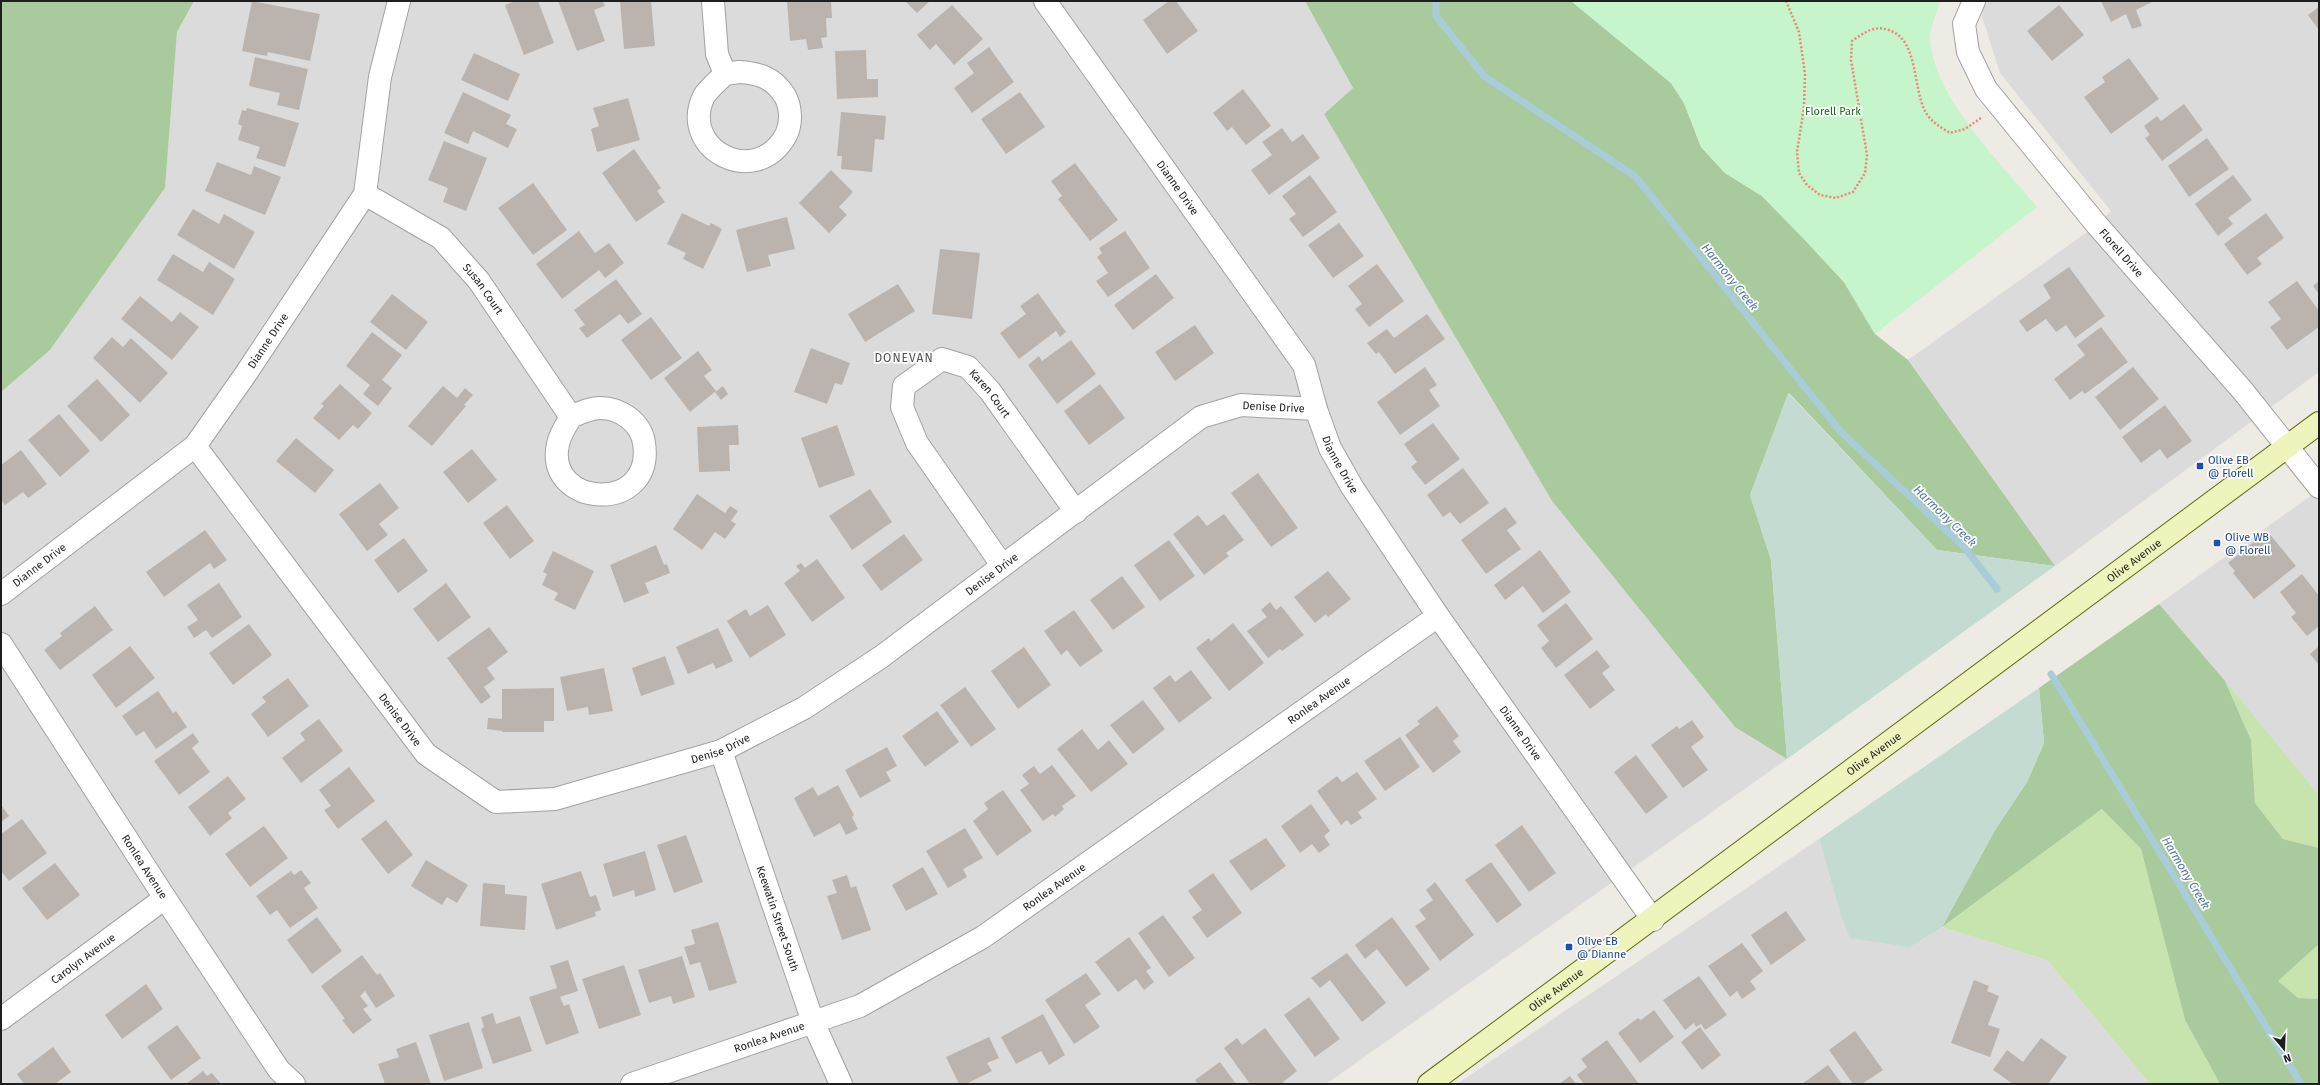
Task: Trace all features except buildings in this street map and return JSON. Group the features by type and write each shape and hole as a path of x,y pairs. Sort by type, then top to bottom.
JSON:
{"main road":[{"name":"Olive Avenue","path":"1429,1084 1653,920 2124,570 2287,446 2319,424"}],"street":[{"name":"Dianne Drive","path":"1,594 195,446 241,382 365,194 380,77 399,1"},
{"path":"713,1 717,54 725,74"},
{"name":"Dianne Drive","path":"1044,1 1304,365 1316,409 1330,448 1348,481 1438,616 1653,920"},
{"name":"Florell Drive","path":"1974,1 1964,24 1968,52 1986,89 2097,226 2243,391 2319,487"},
{"path":"754,72 768,78 780,88 787,101 790,116 788,131 781,144 770,155 756,161 740,162 726,158 714,150 705,138 700,124 704,96 725,74 754,72"},
{"name":"Susan Court","path":"365,194 442,238 479,281 571,416"},
{"name":"Karen Court","path":"1002,565 917,443 902,407 904,386 942,360 968,368 990,391 1076,512"},
{"name":"Denise Drive","path":"195,446 426,754 496,802 555,799 721,751 804,708 868,666 1002,565 1076,512 1201,417 1241,406 1316,409"},
{"path":"599,408 614,409 628,416 638,427 644,441 645,456 642,469 634,482 623,490 609,495 595,496 581,492 570,484 562,472 557,458 557,444 571,416 599,408"},
{"name":"Ronlea Avenue","path":"632,1084 860,1006 983,937 1438,616"},
{"name":"Ronlea Avenue","path":"1,644 165,898 279,1070 294,1084"},
{"name":"Keewatin Street South","path":"721,751 813,1022 841,1084"},
{"name":"Carolyn Avenue","path":"1,1019 165,898"}],"path":[{"path":"1786,1 1798,32 1805,74 1804,107 1797,152 1799,173 1807,185 1820,195 1836,198 1853,192 1865,173 1867,155 1851,60 1852,41 1867,31 1882,27 1899,34 1908,47 1924,110 1936,125 1950,134 1965,130 1999,105"}],"shaded area":[{"path":"194,1 1305,1 1353,88 1324,114 1552,501 1735,727 1787,759 1326,1084 1,1084 1,392 50,350 165,188 177,32"},
{"path":"1977,1 2319,1 2319,372 2055,566 1908,360 2097,225 2111,211 2000,73"},
{"path":"2319,490 2319,795 2159,604"},
{"path":"1819,839 1840,913 1910,947 1942,927 2047,960 2150,1084 1457,1084"}],"green space":[{"path":"1,1 194,1 177,32 165,188 50,350 1,392"},
{"path":"1305,1 1571,1 1671,83 1684,103 1701,147 1725,173 1762,196 1844,282 1875,334 1908,360 2055,566 1937,550 1789,393 1750,495 1771,560 1787,759 1735,727 1552,501 1324,114 1353,88"},
{"name":"Florell Park","path":"1571,1 1940,1 1932,25 1930,39 1934,61 1943,84 1971,128 2037,207 1875,334 1844,282 1762,196 1725,173 1701,147 1684,103 1671,83"},
{"path":"1788,393 1937,550 2055,566 1787,759 1771,560 1750,495"},
{"path":"2159,604 2225,681 2251,740 2255,803 2283,839 2319,848 2319,944 2278,981 2298,998 2319,999 2319,1084 2220,1084 2185,1020 2141,849 2102,809 1942,927 1995,830 2027,782 2044,743 2039,688"},
{"path":"2225,681 2319,795 2319,848 2283,839 2255,803 2251,740"},
{"path":"2039,688 2044,743 2027,782 1995,830 1942,927 1910,947 1850,938 1840,913 1819,839"},
{"path":"2102,809 2141,849 2185,1020 2220,1084 2150,1084 2047,960 1942,927"},
{"path":"2319,944 2319,999 2298,998 2278,981"}],"waterway":[{"name":"Harmony Creek","path":"1436,1 1436,16 1484,76 1635,176 1841,432 1965,548 1997,589"},
{"name":"Harmony Creek","path":"2051,674 2301,1084"}],"place":[{"name":"Olive EB @ Florell","path":"2200,466"},
{"name":"Olive WB @ Florell","path":"2217,543"},
{"name":"Olive EB @ Dianne","path":"1569,947"}],"district":[{"name":"DONEVAN","path":"904,358"}]}
